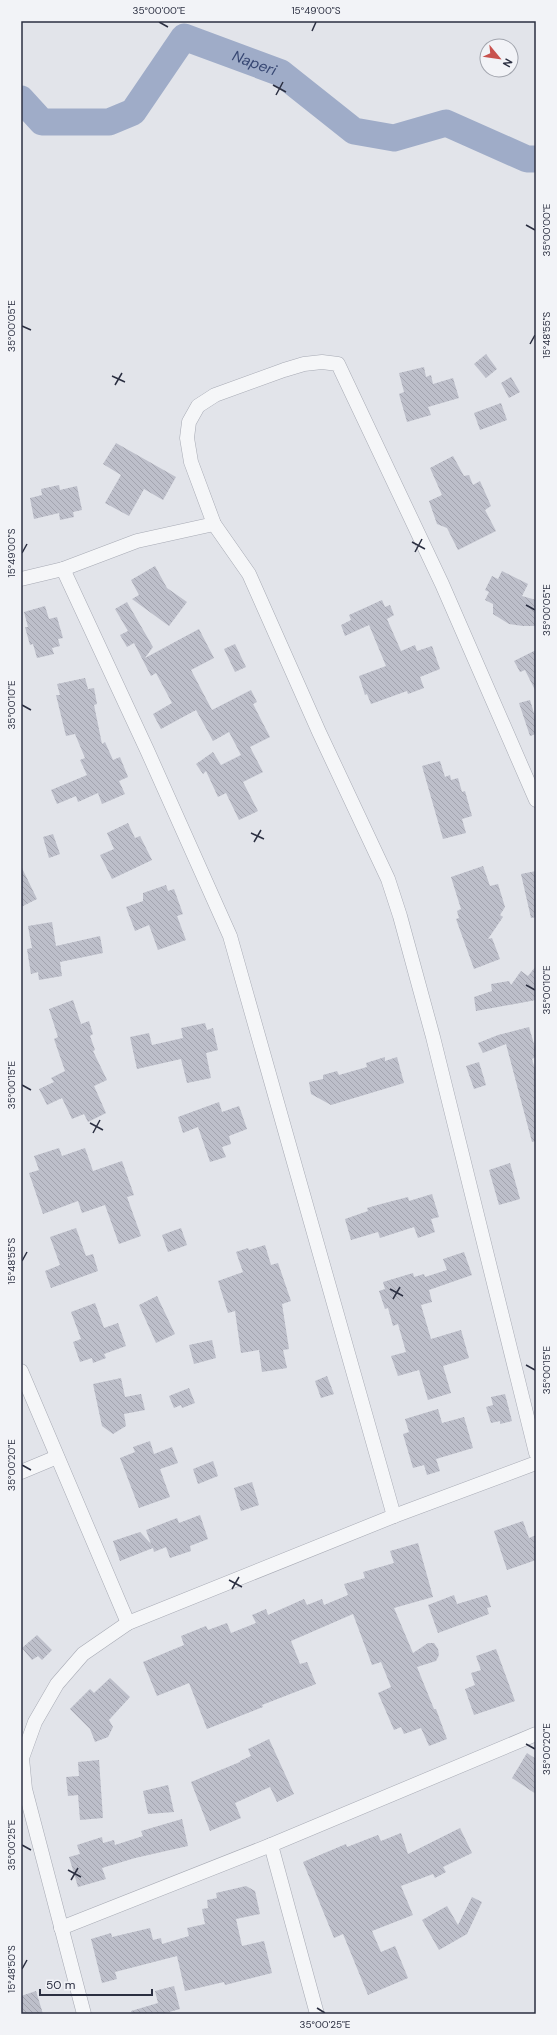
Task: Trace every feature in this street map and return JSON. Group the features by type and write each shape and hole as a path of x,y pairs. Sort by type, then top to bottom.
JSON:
{"street":[{"path":"536,800 442,584 338,364 322,362 304,364 215,395 198,406 189,422 187,438 191,462 214,524 249,574 316,725 388,879 400,916 433,1037 536,1453"},
{"path":"21,580 63,568 137,541 214,524"},
{"path":"63,568 148,750 230,936 394,1516"},
{"path":"21,1371 128,1623"},
{"path":"21,1472 57,1457"},
{"path":"84,2014 25,1789 22,1758 35,1722 57,1684 83,1654 128,1623 394,1516 536,1463"},
{"path":"61,1928 270,1845 536,1734"},
{"path":"270,1845 316,2014"}],"building":[{"path":"486,354 497,369 486,378 474,364"},
{"path":"424,367 426,377 431,375 433,384 453,378 459,398 428,407 431,415 407,422 399,394 404,392 399,373"},
{"path":"511,377 520,392 509,398 501,383"},
{"path":"501,403 507,420 480,430 474,413"},
{"path":"116,443 176,477 163,500 144,489 129,516 105,503 121,475 103,464"},
{"path":"453,456 464,476 469,475 473,485 480,481 491,506 485,510 496,531 458,550 447,528 437,524 429,501 442,495 430,468"},
{"path":"59,485 60,490 77,486 82,510 73,512 74,517 60,520 59,513 34,519 30,498 42,495 41,489"},
{"path":"155,566 167,588 187,602 169,626 132,599 139,595 131,580"},
{"path":"502,571 528,584 522,596 536,600 536,626 509,624 493,614 493,604 485,600 489,592 485,590 492,576 498,579"},
{"path":"382,600 385,607 390,605 394,615 387,619 401,651 415,645 417,651 432,646 440,669 420,677 424,688 408,694 407,691 371,704 367,694 365,695 359,676 386,666 369,625 345,636 341,625 351,620 349,615"},
{"path":"127,602 153,647 145,658 199,629 214,658 191,670 212,710 251,690 257,702 253,704 270,737 250,747 263,772 243,782 258,811 239,820 226,793 218,797 206,771 203,774 196,764 213,752 221,765 241,755 229,732 213,741 196,710 161,729 153,714 172,703 156,673 151,676 134,643 127,647 120,635 128,631 115,609"},
{"path":"45,606 49,619 57,617 63,638 58,639 60,646 52,648 54,654 37,658 33,644 30,645 25,627 28,627 24,612"},
{"path":"235,644 246,667 235,672 224,649"},
{"path":"536,650 536,692 525,670 520,672 514,661"},
{"path":"85,678 88,689 94,688 97,704 94,705 102,744 105,742 113,760 120,757 128,777 119,781 125,794 102,804 98,793 78,802 76,796 57,804 51,790 87,775 80,760 85,758 75,734 66,736 56,695 60,695 57,684"},
{"path":"530,700 536,720 536,734 530,736 519,703"},
{"path":"440,761 445,777 450,775 451,780 458,778 462,792 465,791 472,816 462,819 466,833 443,839 422,766"},
{"path":"128,823 135,838 140,836 152,860 112,879 100,855 114,849 107,833"},
{"path":"53,834 60,854 49,858 43,837"},
{"path":"21,866 37,899 21,907"},
{"path":"483,866 490,886 498,884 505,907 500,915 503,917 488,939 492,938 500,959 474,969 456,919 459,918 457,911 461,909 451,877"},
{"path":"536,871 536,917 531,918 521,874"},
{"path":"166,885 168,891 174,889 183,914 177,916 186,940 158,950 149,925 135,931 126,907 143,901 143,893"},
{"path":"52,922 56,946 100,936 103,953 60,962 62,976 39,980 38,972 31,974 27,949 32,948 28,926"},
{"path":"536,966 536,1000 476,1011 474,997 492,991 491,984 509,981 511,985 521,971 528,976"},
{"path":"73,1000 81,1024 89,1021 93,1034 90,1036 95,1050 93,1051 107,1080 94,1086 106,1113 88,1122 84,1114 72,1119 62,1098 47,1105 39,1089 54,1082 51,1078 65,1071 54,1039 58,1037 49,1009"},
{"path":"205,1023 207,1030 213,1028 218,1050 206,1053 211,1078 187,1083 181,1059 137,1069 130,1037 149,1033 152,1045 183,1038 181,1028"},
{"path":"529,1027 536,1051 536,1057 532,1059 536,1073 536,1141 532,1142 506,1044 483,1053 478,1043 498,1035"},
{"path":"385,1057 385,1061 397,1057 404,1083 331,1105 311,1094 309,1082 323,1079 323,1075 337,1071 339,1075 367,1067 366,1063"},
{"path":"479,1062 486,1085 474,1089 466,1066"},
{"path":"219,1102 222,1112 239,1106 247,1129 229,1136 231,1144 222,1147 226,1157 210,1162 198,1127 183,1133 178,1117"},
{"path":"59,1148 62,1156 85,1148 93,1171 122,1161 134,1195 127,1197 141,1236 119,1244 105,1205 82,1213 78,1201 43,1214 29,1173 39,1170 34,1156"},
{"path":"510,1163 520,1199 499,1205 489,1170"},
{"path":"432,1194 439,1217 431,1219 435,1232 418,1238 414,1227 380,1238 378,1232 351,1240 345,1219 368,1211 367,1208 408,1197 409,1201"},
{"path":"76,1228 86,1256 93,1254 98,1271 51,1288 45,1271 60,1265 50,1237"},
{"path":"181,1228 187,1245 168,1252 162,1235"},
{"path":"265,1245 271,1265 278,1263 291,1301 282,1304 289,1349 283,1350 287,1368 262,1372 259,1350 241,1353 235,1311 228,1313 218,1281 243,1272 236,1252"},
{"path":"464,1252 472,1275 429,1290 432,1302 421,1305 431,1339 461,1330 469,1358 443,1366 451,1393 428,1400 419,1370 398,1376 391,1356 406,1352 398,1324 393,1326 388,1308 385,1309 379,1291 385,1289 383,1282 413,1273 414,1277 424,1274 425,1277 447,1270 443,1259"},
{"path":"157,1296 175,1334 156,1343 139,1305"},
{"path":"95,1303 104,1328 118,1323 126,1346 104,1354 106,1358 93,1363 92,1358 80,1362 73,1342 81,1339 71,1312"},
{"path":"212,1340 216,1358 194,1364 189,1345"},
{"path":"327,1376 334,1394 321,1398 315,1381"},
{"path":"121,1378 125,1397 141,1394 145,1410 124,1414 126,1426 113,1434 102,1426 93,1384"},
{"path":"189,1388 195,1403 182,1408 181,1405 174,1408 169,1396"},
{"path":"505,1394 512,1421 500,1424 500,1421 491,1423 486,1407 493,1405 491,1397"},
{"path":"438,1409 442,1423 464,1417 473,1448 436,1459 440,1471 427,1475 424,1465 413,1468 403,1434 409,1432 405,1419"},
{"path":"150,1441 154,1454 172,1447 178,1463 160,1469 170,1497 139,1508 120,1458 135,1452 133,1447"},
{"path":"213,1461 218,1476 198,1484 193,1469"},
{"path":"252,1482 259,1505 241,1511 234,1488"},
{"path":"200,1515 208,1539 190,1546 191,1551 170,1558 166,1547 154,1552 153,1548 120,1561 113,1541 140,1532 151,1544 146,1530 177,1518 179,1523"},
{"path":"523,1521 529,1538 536,1535 536,1560 507,1570 494,1531"},
{"path":"418,1543 433,1597 394,1608 413,1653 428,1643 434,1643 438,1649 439,1655 436,1661 417,1667 434,1709 436,1709 447,1739 429,1746 421,1728 404,1734 401,1727 394,1730 378,1693 391,1687 381,1662 372,1665 353,1614 291,1641 300,1664 307,1662 316,1684 262,1705 263,1707 207,1729 189,1683 157,1696 143,1662 184,1645 181,1636 206,1626 208,1630 227,1623 231,1633 256,1623 252,1615 266,1609 268,1615 304,1599 307,1605 322,1599 324,1605 348,1595 344,1584 365,1578 363,1572 394,1563 390,1551"},
{"path":"454,1595 457,1604 487,1595 491,1607 487,1608 489,1614 438,1633 428,1605"},
{"path":"37,1635 52,1650 42,1660 38,1656 32,1660 22,1648"},
{"path":"496,1649 515,1701 474,1715 465,1689 475,1685 471,1673 481,1670 476,1656"},
{"path":"110,1678 130,1697 109,1720 113,1727 108,1737 95,1742 90,1729 70,1709 90,1689 94,1693"},
{"path":"269,1739 294,1794 277,1802 270,1787 235,1803 241,1818 210,1831 191,1782 251,1756 248,1749"},
{"path":"527,1753 536,1759 536,1794 512,1778"},
{"path":"99,1760 103,1818 80,1820 78,1795 68,1796 66,1777 79,1776 78,1762"},
{"path":"168,1785 174,1812 148,1814 143,1791"},
{"path":"182,1819 188,1846 135,1858 102,1868 106,1879 78,1887 69,1857 80,1854 77,1845 102,1837 103,1843 114,1840 115,1845 143,1836 141,1831"},
{"path":"460,1828 472,1853 443,1867 446,1872 435,1878 433,1874 401,1886 413,1915 372,1931 381,1952 395,1946 408,1978 368,1995 343,1934 334,1938 303,1862 346,1844 347,1847 378,1835 381,1841 401,1833 408,1854"},
{"path":"246,1886 255,1891 260,1914 236,1919 242,1946 264,1941 272,1973 225,1985 224,1982 185,1991 177,1956 115,1972 117,1979 102,1983 91,1939 111,1933 112,1937 150,1928 153,1940 161,1938 162,1944 189,1936 187,1928 205,1924 202,1909 208,1908 207,1900 217,1898 216,1893"},
{"path":"472,1897 482,1902 467,1934 439,1950 422,1920 447,1906 458,1925"},
{"path":"174,1986 180,2009 162,2014 132,2014 131,2011 158,2003 155,1991"},
{"path":"36,1991 43,2014 21,2014 21,1996"}],"waterway":[{"name":"Naperi","path":"21,99 42,122 109,122 133,112 184,37 281,73 354,131 394,138 446,123 527,159 536,159"}]}
